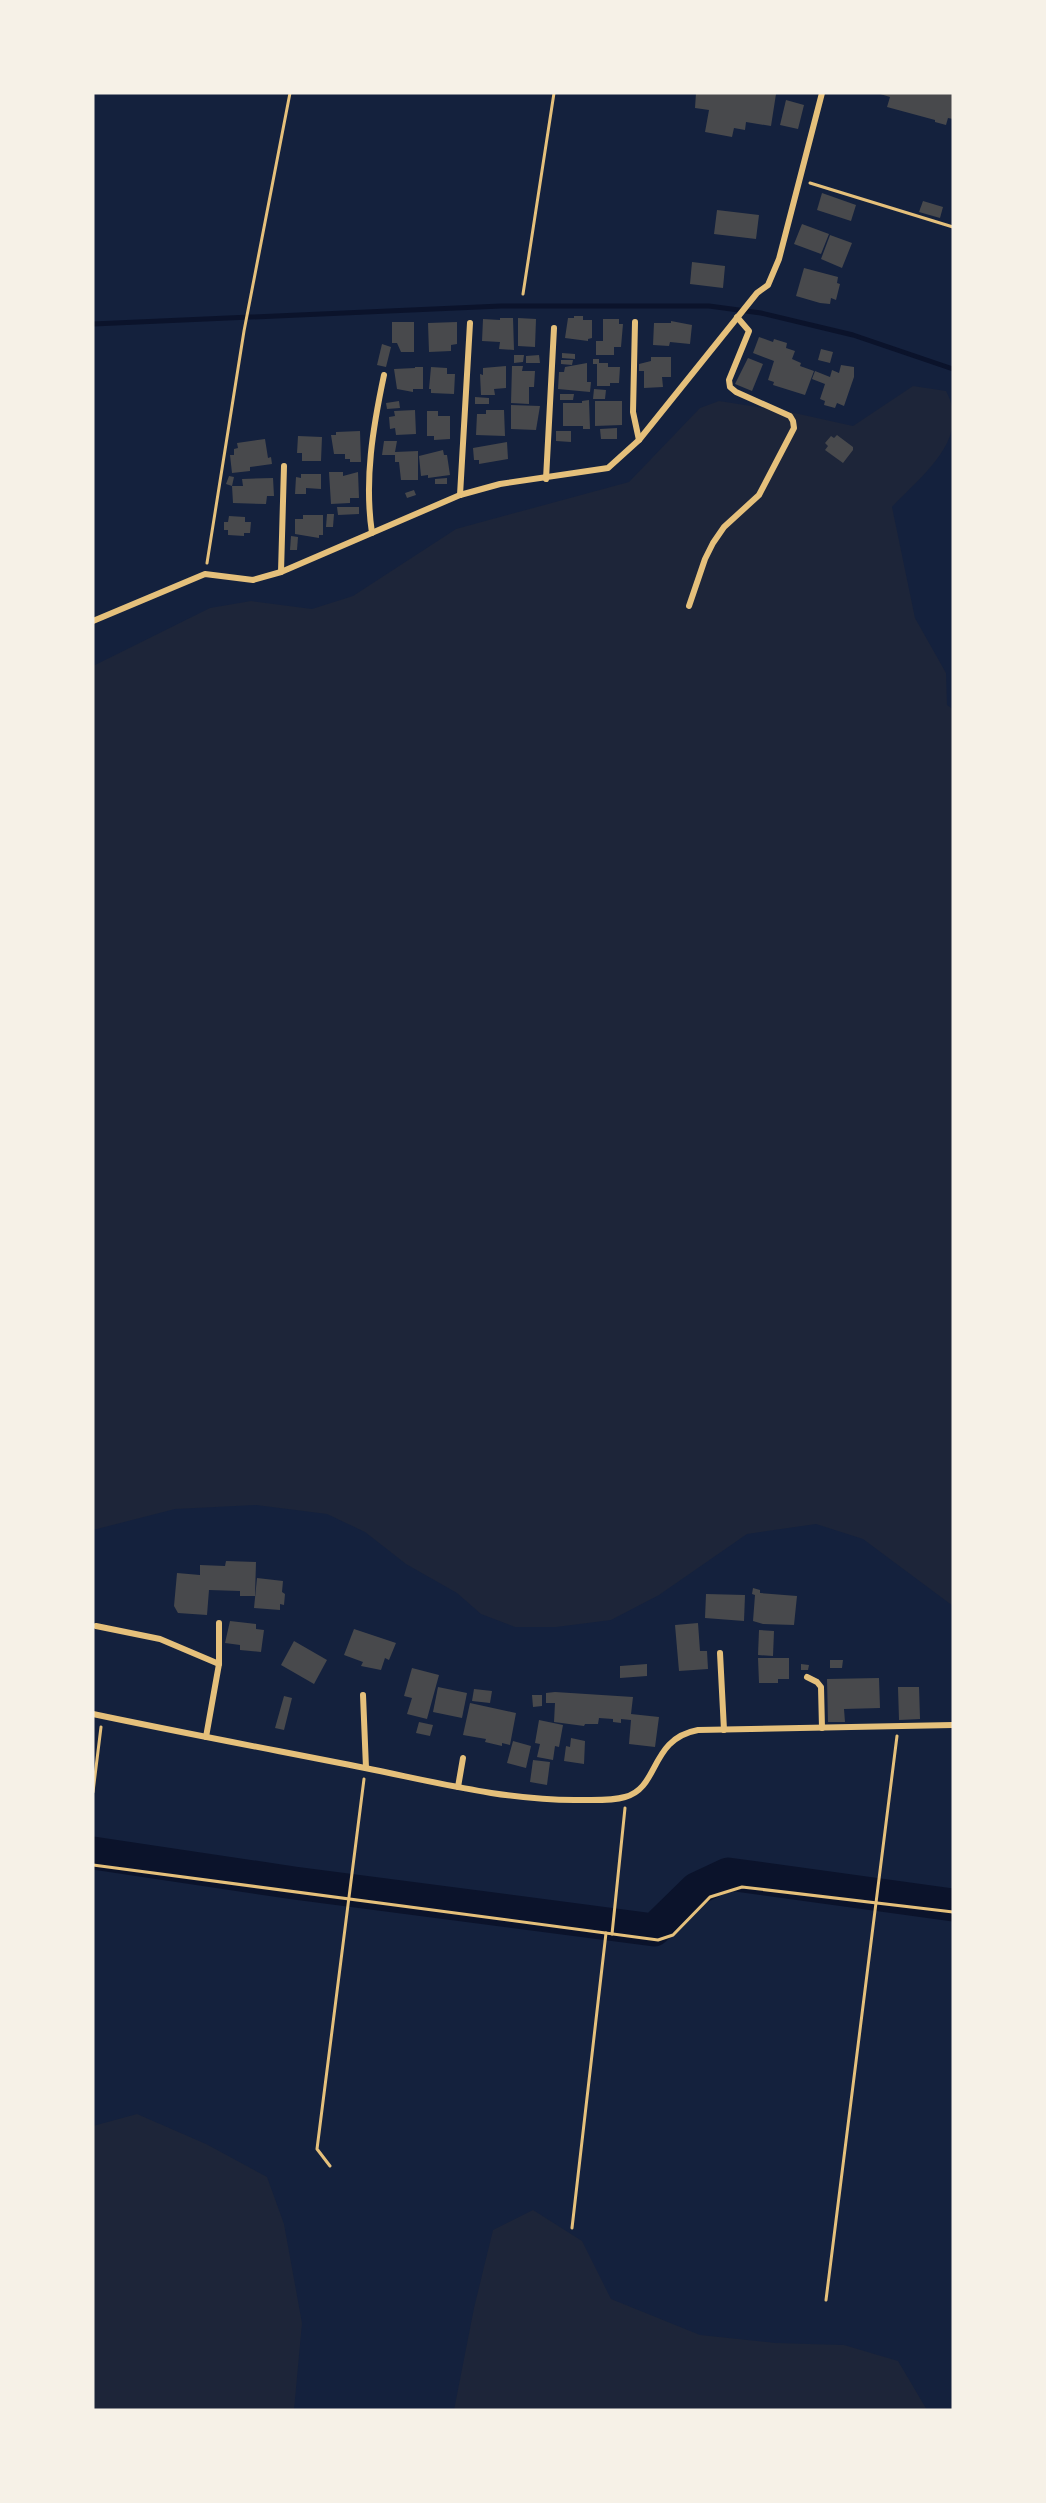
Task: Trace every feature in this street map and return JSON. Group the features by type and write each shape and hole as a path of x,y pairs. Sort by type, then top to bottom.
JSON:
{"street":[{"path":"93,621 205,574 253,580 281,572 460,495 500,484 608,468 639,440 737,317 757,293 768,285 779,259 822,93"},
{"path":"689,606 713,543 724,527 759,495 794,428 790,416 736,392 730,387 729,380 749,331 737,317"},
{"path":"635,322 633,412 639,440"},
{"path":"460,495 470,323"},
{"path":"546,479 554,328"},
{"path":"372,533 369,514 370,453 384,375"},
{"path":"281,572 284,466"},
{"path":"206,1737 219,1664 219,1623"},
{"path":"96,1626 160,1639 219,1664"},
{"path":"720,1653 724,1730"},
{"path":"807,1677 821,1687 822,1728"},
{"path":"363,1695 366,1768"},
{"path":"93,1714 458,1787 564,1800 626,1797 641,1789 663,1750 672,1740 684,1733 724,1730 953,1725"},
{"path":"458,1787 463,1758"}],"path":[{"path":"205,574 244,331 290,93"},
{"path":"523,294 554,93"},
{"path":"800,180 953,227"},
{"path":"93,1792 102,1716"},
{"path":"826,2300 898,1726"},
{"path":"330,2166 318,2149 366,1768"},
{"path":"612,1932 626,1797"},
{"path":"93,1865 350,1896 658,1940 673,1935 710,1897 742,1887 953,1912"},
{"path":"572,2228 606,1933"}],"shaded area":[{"path":"913,386 946,391 952,408 953,425 940,455 892,507 915,618 946,673 947,705 953,709 953,1606 863,1539 816,1524 747,1534 659,1595 611,1620 556,1627 515,1627 481,1614 457,1593 406,1564 365,1532 327,1514 256,1505 175,1509 93,1530 93,666 210,608 251,601 312,609 353,596 456,529 629,482 700,408 719,401 790,412 853,426"},
{"path":"137,2114 206,2144 267,2177 284,2224 302,2323 294,2410 93,2410 93,2126"},
{"path":"533,2210 582,2241 611,2299 700,2335 775,2343 844,2345 898,2361 927,2410 454,2410 474,2308 493,2230"}],"building":[{"path":"696,93 776,94 771,126 746,122 745,130 734,128 732,137 705,132 709,110 695,108"},
{"path":"877,93 953,93 953,119 948,118 946,125 887,107 890,97"},
{"path":"786,100 804,105 798,129 780,125"},
{"path":"822,193 856,205 851,221 817,210"},
{"path":"923,201 943,207 940,218 919,212"},
{"path":"717,210 759,215 756,239 714,234"},
{"path":"802,224 829,234 821,254 794,244"},
{"path":"830,235 852,243 842,268 821,259"},
{"path":"692,262 725,266 723,288 690,284"},
{"path":"804,268 838,277 837,283 840,284 836,300 831,298 830,304 820,303 796,296"},
{"path":"574,316 583,316 583,320 592,320 592,338 588,341 565,338 568,318 574,318"},
{"path":"500,318 513,318 514,350 499,349 500,342 482,341 483,319 500,320"},
{"path":"518,318 536,319 535,347 518,346"},
{"path":"603,319 619,319 619,324 623,324 621,347 614,347 614,355 596,355 596,341 603,341"},
{"path":"671,321 692,325 690,344 670,342 669,346 653,345 654,323 671,323"},
{"path":"392,322 414,322 414,352 401,352 397,343 392,343"},
{"path":"457,322 457,344 451,345 451,351 429,352 428,323"},
{"path":"759,337 773,342 774,339 787,343 786,348 795,351 792,359 801,363 800,366 814,371 805,395 773,385 774,382 768,380 774,361 753,353"},
{"path":"382,344 391,347 386,367 377,365"},
{"path":"821,349 833,352 830,363 818,360"},
{"path":"562,353 575,354 575,359 562,358"},
{"path":"514,355 524,355 523,362 514,363"},
{"path":"539,355 540,363 526,363 526,356"},
{"path":"651,357 671,357 671,377 662,377 663,387 644,388 644,371 639,371 639,364 651,361"},
{"path":"748,358 763,364 752,391 735,384"},
{"path":"593,359 599,359 599,363 608,363 608,367 620,367 619,383 597,386 597,364 593,364"},
{"path":"561,360 573,360 572,365 561,364"},
{"path":"587,363 587,382 591,382 590,392 558,389 559,372 564,372 565,367"},
{"path":"841,365 854,367 854,377 844,406 837,403 835,408 824,405 825,401 820,399 825,384 812,379 815,371 830,377 832,370 839,373"},
{"path":"506,366 506,388 494,389 495,395 481,395 480,374 483,375 483,368"},
{"path":"512,366 523,366 522,371 535,371 534,387 529,387 529,404 511,403"},
{"path":"423,367 423,389 413,389 413,392 397,389 394,369"},
{"path":"431,367 447,368 447,374 455,374 454,394 431,393 429,389"},
{"path":"594,389 606,390 605,399 593,399"},
{"path":"560,394 574,394 573,400 560,400"},
{"path":"475,397 489,398 489,404 475,404"},
{"path":"589,400 590,429 583,429 583,426 563,426 563,403 582,403 582,401"},
{"path":"399,401 400,408 387,409 386,403"},
{"path":"595,401 622,401 622,425 595,426"},
{"path":"511,405 540,406 536,430 511,429"},
{"path":"415,410 416,434 396,435 395,428 390,429 389,417 395,416 394,411"},
{"path":"486,410 504,410 505,436 476,435 477,414 486,414"},
{"path":"427,411 438,411 438,416 450,416 450,439 434,440 434,436 427,436"},
{"path":"617,428 617,439 601,439 600,429"},
{"path":"360,431 361,462 350,462 350,459 345,459 345,454 334,454 331,435 336,435 336,432"},
{"path":"556,431 571,431 571,442 556,441"},
{"path":"837,435 853,447 843,463 825,450 828,446 825,443 831,436 834,438"},
{"path":"298,436 322,437 321,461 302,461 302,453 297,453"},
{"path":"265,439 268,458 271,457 272,464 250,467 250,471 232,473 230,455 234,455 234,449 238,448 237,443"},
{"path":"384,441 397,441 395,452 418,451 418,480 401,480 399,462 395,462 395,455 382,455"},
{"path":"507,442 508,459 479,464 479,460 474,460 473,448"},
{"path":"443,450 444,455 447,455 450,475 428,478 428,475 421,476 419,456"},
{"path":"329,472 343,472 343,476 358,472 359,498 350,498 350,503 331,504"},
{"path":"301,474 321,474 321,489 306,488 306,494 295,494 296,477 301,478"},
{"path":"229,476 234,477 232,486 226,484"},
{"path":"273,478 274,496 267,496 266,504 233,503 232,486 243,486 242,479"},
{"path":"447,478 447,484 435,484 435,479"},
{"path":"414,490 416,495 407,498 405,493"},
{"path":"337,507 359,507 359,514 338,515"},
{"path":"327,514 334,514 333,527 326,527"},
{"path":"303,515 323,515 323,535 319,535 319,538 295,534 295,519 303,519"},
{"path":"229,516 245,517 245,522 251,522 250,533 244,533 244,536 228,535 228,530 224,530 224,522 228,522"},
{"path":"291,536 298,537 297,550 290,550"},
{"path":"226,1561 256,1562 255,1596 240,1596 240,1591 209,1590 207,1615 178,1613 174,1606 177,1573 200,1575 200,1565 225,1566"},
{"path":"257,1578 283,1581 284,1605 280,1604 280,1610 254,1608"},
{"path":"753,1588 760,1590 760,1593 797,1596 794,1625 763,1624 753,1621 755,1595 752,1594"},
{"path":"706,1594 745,1595 744,1621 705,1618"},
{"path":"230,1621 256,1624 256,1629 264,1630 261,1652 240,1650 240,1645 225,1643"},
{"path":"698,1623 700,1651 707,1651 708,1669 679,1671 675,1625"},
{"path":"354,1629 396,1643 389,1660 385,1658 381,1670 361,1666 363,1662 344,1655"},
{"path":"759,1630 774,1631 773,1656 758,1655"},
{"path":"294,1641 327,1660 314,1684 281,1665"},
{"path":"758,1658 789,1658 789,1679 778,1679 778,1683 759,1683"},
{"path":"830,1660 843,1660 842,1668 830,1668"},
{"path":"647,1664 647,1676 620,1678 620,1666"},
{"path":"801,1664 809,1665 808,1670 801,1670"},
{"path":"412,1668 439,1675 427,1719 407,1714 412,1698 404,1696"},
{"path":"879,1678 880,1708 844,1709 845,1722 828,1722 827,1679"},
{"path":"438,1687 467,1693 462,1718 433,1712"},
{"path":"898,1687 919,1687 920,1719 899,1720"},
{"path":"474,1689 492,1691 490,1703 472,1701"},
{"path":"546,1693 633,1697 631,1714 659,1717 655,1747 629,1744 631,1720 621,1719 621,1723 613,1722 613,1719 599,1718 598,1724 585,1724 584,1726 554,1722 555,1703 546,1703"},
{"path":"532,1695 542,1695 542,1706 533,1707"},
{"path":"284,1696 292,1698 284,1730 275,1728"},
{"path":"470,1703 516,1713 510,1745 502,1743 502,1746 485,1742 486,1739 463,1735"},
{"path":"539,1720 563,1725 559,1747 555,1746 553,1760 537,1757 540,1744 535,1743"},
{"path":"419,1722 433,1725 430,1736 416,1733"},
{"path":"571,1738 585,1741 584,1764 564,1761 566,1746 570,1747"},
{"path":"513,1741 531,1746 526,1768 507,1763"},
{"path":"533,1760 550,1762 547,1785 530,1782"}],"waterway":[{"path":"93,324 501,306 709,306 761,313 853,335 953,369"},
{"path":"93,1853 294,1883 654,1930 696,1889 728,1874 953,1905"}]}
